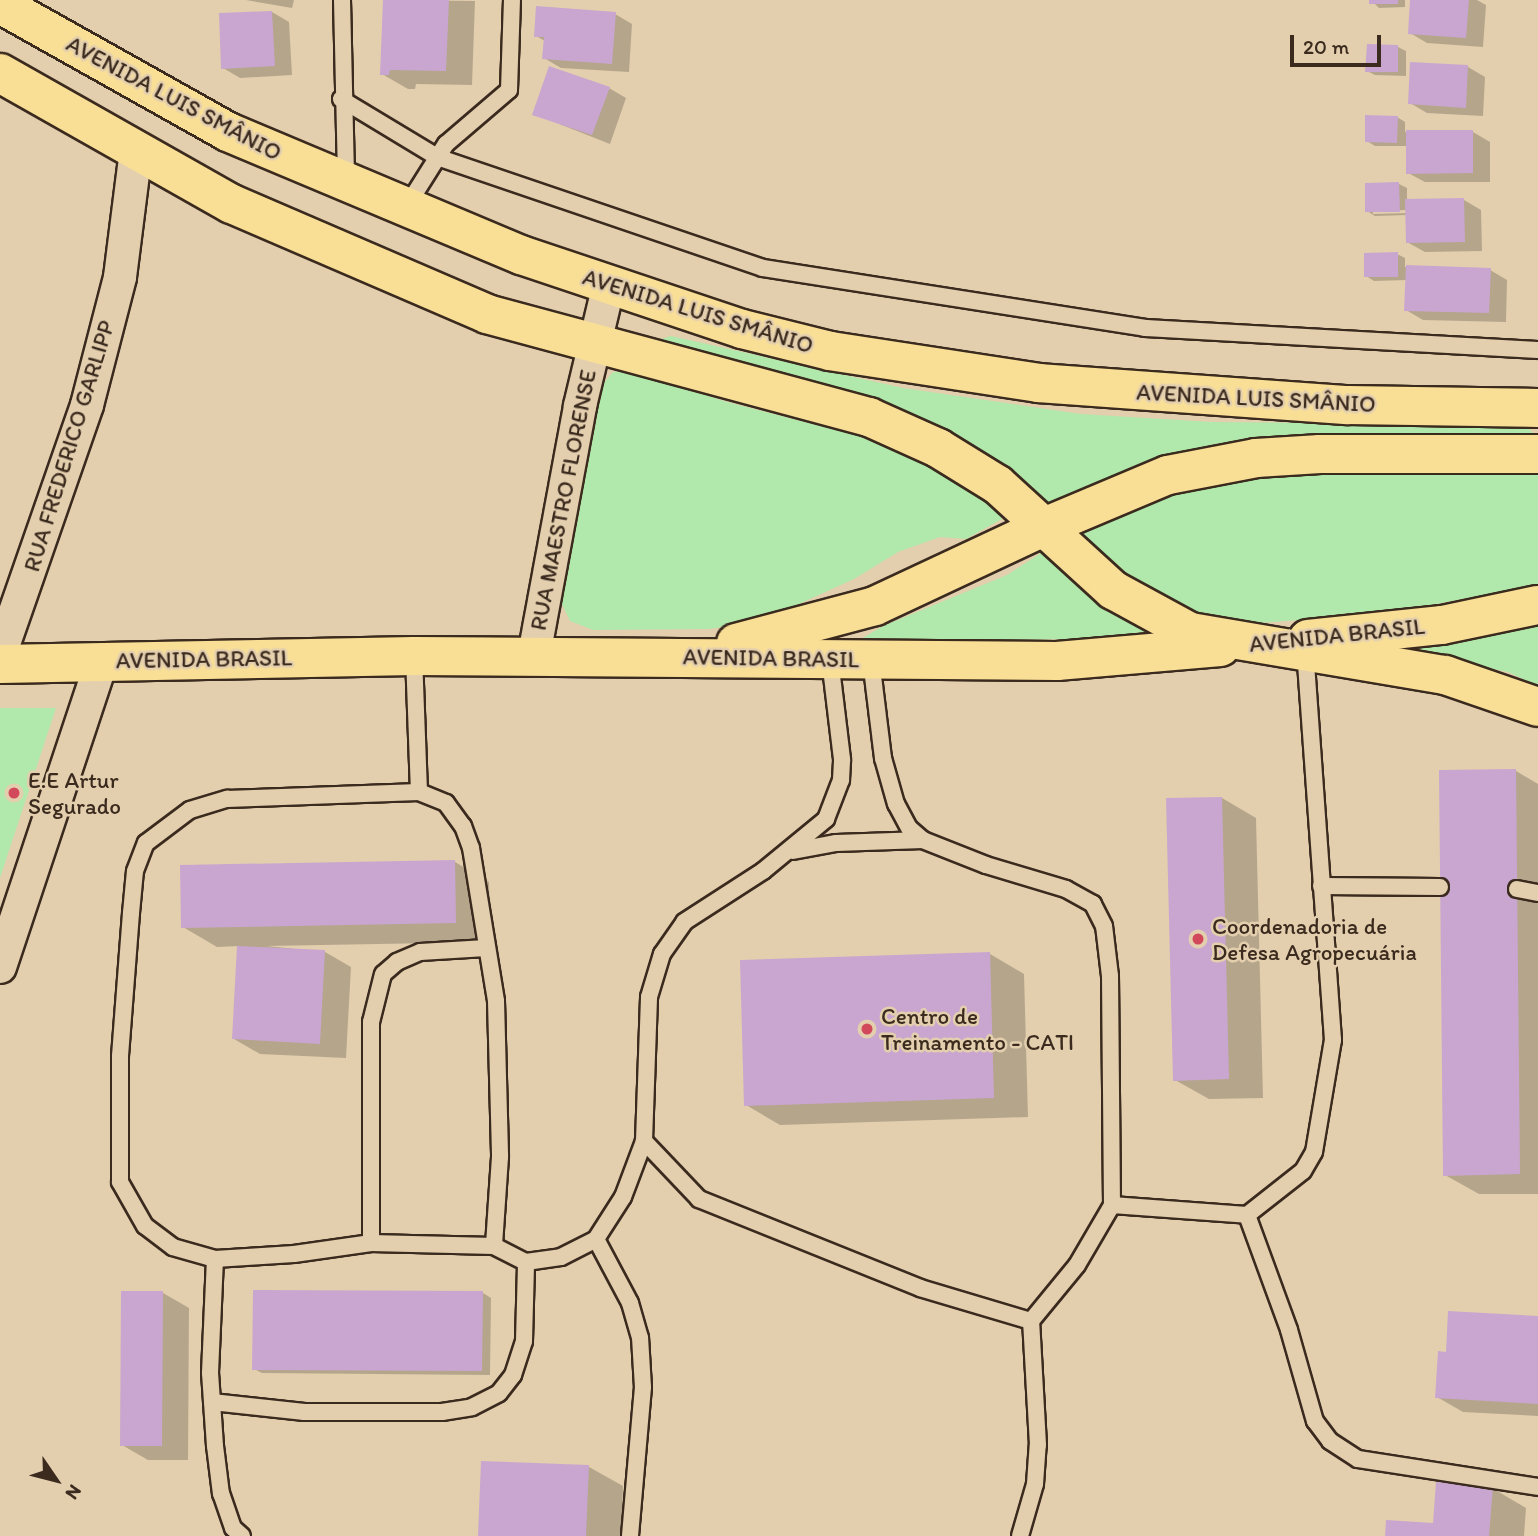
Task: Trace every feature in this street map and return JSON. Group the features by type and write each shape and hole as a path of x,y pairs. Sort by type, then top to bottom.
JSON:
{"main road":[{"name":"AVENIDA LUIS SMÂNIO","path":"0,4 228,132 404,210 609,284 793,342 971,374 1168,394 1348,405 1538,408"},
{"path":"0,74 232,204 449,297 593,345 869,416 938,448 998,485 1114,590 1154,615 1190,632 1445,674 1538,707"},
{"path":"672,656 808,627 875,606 1044,527 1168,475 1256,458 1538,454"},
{"name":"AVENIDA BRASIL","path":"0,664 102,660 534,655 1057,661 1442,625 1538,605"}],"street":[{"name":"RUA FREDERICO GARLIPP","path":"0,655 87,405 120,277 136,150"},
{"name":"RUA MAESTRO FLORENSE","path":"534,655 593,345 609,284"},
{"path":"0,967 102,660"}],"lane":[{"path":"342,0 341,99 346,184"},
{"path":"404,210 446,145 509,90 512,0"},
{"path":"341,99 437,158 763,268 1145,328 1538,350"},
{"path":"1112,1205 1247,1215 1303,1171 1321,1126 1333,1040 1304,651"},
{"path":"414,656 419,792"},
{"path":"494,1246 499,1157 496,1001 463,826 446,803 419,792 227,799 190,810 146,843 135,872 120,1056 120,1182 145,1226 173,1247 215,1259 294,1254 371,1242 494,1246 526,1262 561,1257 596,1239 623,1197 644,1141 649,997 662,954 684,922 788,852 825,819 841,780 839,718 830,660"},
{"path":"870,660 890,785 909,828 923,840 986,865 1066,889 1093,904 1104,926 1110,976 1112,1205 1077,1265 1031,1321 1038,1445 1035,1483 1020,1536"},
{"path":"788,852 836,843 923,840"},
{"path":"1321,886 1440,887"},
{"path":"1517,889 1538,892"},
{"path":"371,1242 371,1022 383,974 420,952 486,948"},
{"path":"644,1141 699,1199 920,1288 1031,1321"},
{"path":"1247,1215 1289,1330 1315,1421 1330,1441 1358,1459 1538,1487"},
{"path":"596,1239 630,1303 640,1337 643,1387 630,1536"},
{"path":"215,1259 212,1402 221,1494 233,1528 242,1536"},
{"path":"212,1402 304,1412 442,1412 472,1407 499,1393 513,1375 524,1341 526,1262"}],"green space":[{"path":"671,336 903,388 1081,414 1212,422 1524,425 1537,436 1197,452 1046,504 945,429 897,408 670,354 658,347 662,339"},
{"path":"632,371 727,402 914,450 999,505 1002,519 966,539 940,537 898,552 854,579 759,622 709,629 593,630 570,621 561,602 603,384 613,372"},
{"path":"1538,464 1538,585 1388,613 1259,623 1202,617 1148,596 1068,531 1103,515 1249,470"},
{"path":"1044,551 1104,610 1152,632 1073,639 856,642 883,626 1007,575"},
{"path":"1538,626 1538,686 1508,672 1405,651"},
{"name":"E.E Artur Segurado","path":"0,708 56,708 0,878"}],"building":[{"path":"383,0 449,0 446,71 390,70 389,75 380,75"},
{"path":"1369,0 1398,0 1398,4 1369,4"},
{"path":"1410,0 1469,0 1466,38 1408,34"},
{"path":"536,6 616,12 612,64 542,59 544,37 534,37"},
{"path":"272,11 275,66 221,69 219,13"},
{"path":"1367,44 1398,45 1398,72 1365,72"},
{"path":"1410,62 1468,65 1466,108 1408,104"},
{"path":"549,66 610,87 592,135 532,115"},
{"path":"1365,115 1398,116 1397,143 1365,142"},
{"path":"1406,130 1473,130 1473,173 1406,174"},
{"path":"1399,182 1400,212 1365,212 1365,183"},
{"path":"1464,198 1465,242 1406,243 1405,199"},
{"path":"1398,252 1398,277 1364,277 1364,253"},
{"path":"1406,265 1491,268 1489,313 1404,311"},
{"path":"1516,769 1520,1174 1443,1176 1439,770"},
{"name":"Coordenadoria de Defesa Agropecuária","path":"1222,797 1229,1079 1173,1081 1166,798"},
{"path":"455,860 456,923 181,928 180,865"},
{"path":"237,946 325,950 320,1044 232,1039"},
{"name":"Centro de Treinamento - CATI","path":"990,952 994,1098 744,1106 740,960"},
{"path":"253,1290 483,1291 482,1371 252,1370"},
{"path":"121,1291 163,1291 162,1446 120,1446"},
{"path":"1448,1311 1538,1316 1538,1404 1435,1398 1438,1351 1446,1352"},
{"path":"481,1461 589,1465 586,1536 478,1536"},
{"path":"1436,1482 1493,1486 1489,1536 1385,1536 1386,1520 1433,1523"}],"place":[{"name":"E.E Artur Segurado","path":"14,793"},
{"name":"Coordenadoria de Defesa Agropecuária","path":"1198,939"},
{"name":"Centro de Treinamento - CATI","path":"867,1029"}]}
